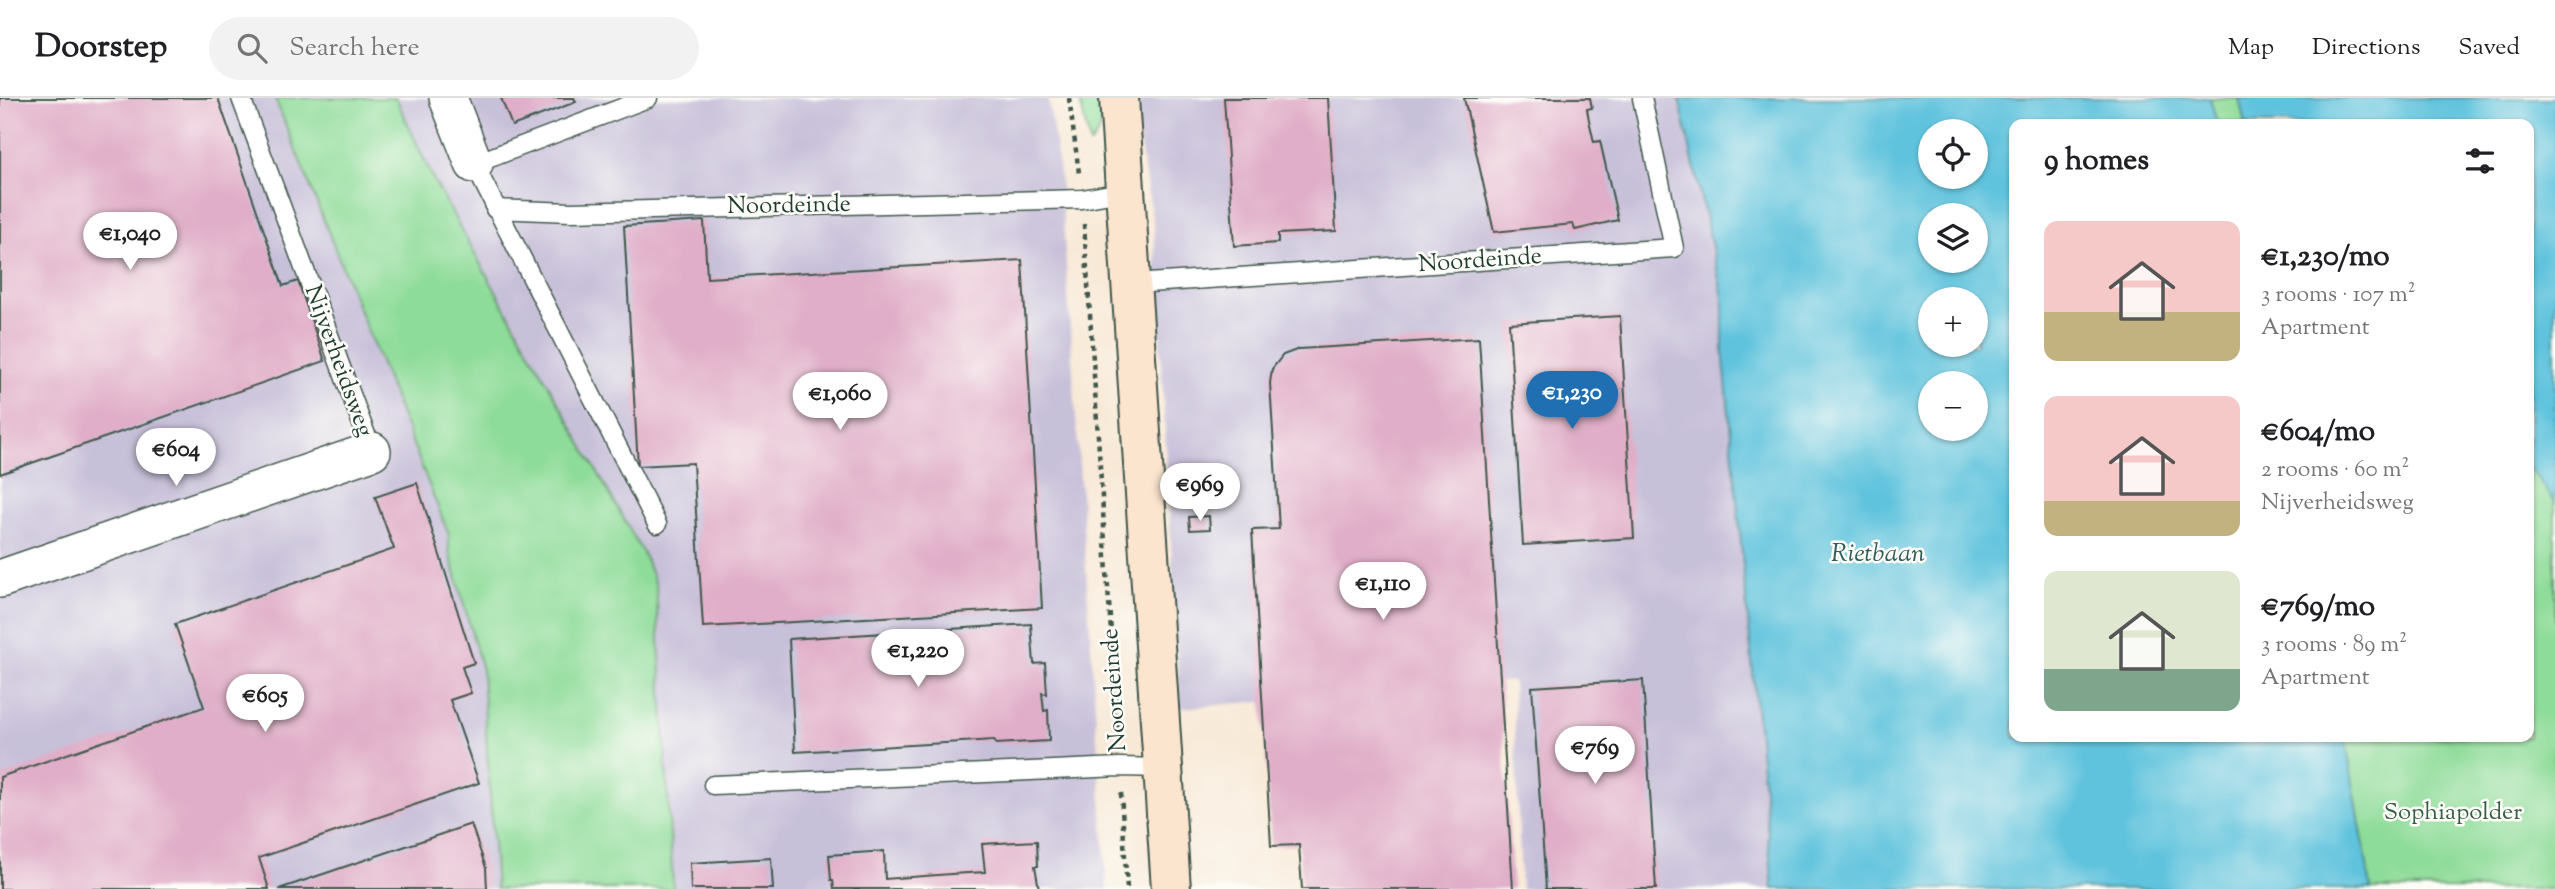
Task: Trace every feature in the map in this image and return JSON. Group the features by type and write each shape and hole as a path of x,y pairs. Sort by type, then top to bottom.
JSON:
{"main road":[{"name":"Noordeinde","path":"1119,98 1171,889"}],"street":[{"path":"448,98 474,164"},
{"name":"Nijverheidsweg","path":"0,579 372,452"}],"lane":[{"name":"Nijverheidsweg","path":"241,98 372,452"},
{"path":"648,98 474,164 657,524"},
{"name":"Noordeinde","path":"1133,284 1674,248 1642,98"},
{"name":"Noordeinde","path":"495,208 571,212 1082,199 1127,191"},
{"path":"713,785 1120,767 1163,768"}],"path":[{"name":"Noordeinde","path":"1069,98 1082,199 1127,889"}],"shaded area":[{"path":"0,98 1048,98 1060,174 1107,889 0,889"},
{"path":"1132,98 1679,98 1723,297 1723,349 1773,889 1521,889 1513,681 1180,708 1154,228"}],"green space":[{"path":"275,98 396,98 434,181 644,555 656,585 673,889 496,889 482,670 449,550 449,535"},
{"path":"1079,98 1100,98 1099,129 1090,144"},
{"path":"2210,98 2239,98 2244,119 2216,119"},
{"name":"Sophiapolder","path":"2534,474 2555,501 2555,889 2371,889 2346,742 2534,742"}],"water":[{"name":"Rietbaan","path":"1679,98 2210,98 2216,119 2009,119 2009,742 2346,742 2371,889 1773,889 1723,349 1723,297"},
{"path":"2239,98 2555,98 2555,501 2534,474 2534,119 2244,119"}],"building":[{"path":"0,98 218,98 283,286 298,281 325,361 0,474"},
{"path":"501,98 574,98 576,102 512,126"},
{"path":"1224,98 1328,98 1336,231 1278,234 1278,243 1234,246"},
{"path":"1464,98 1590,98 1592,108 1587,109 1594,142 1600,141 1618,220 1575,230 1573,224 1494,232"},
{"path":"704,221 707,278 1022,260 1042,608 703,627 693,463 638,466 624,226"},
{"path":"1620,316 1634,538 1523,545 1509,323"},
{"path":"1479,338 1513,889 1302,889 1299,845 1271,846 1252,530 1279,529 1270,383 1272,369 1283,355 1299,349"},
{"path":"417,483 474,663 462,667 471,693 450,700 479,783 259,858 269,889 0,889 0,777 204,707 175,624 394,549 375,497"},
{"path":"1209,516 1210,529 1190,530 1189,517"},
{"path":"1031,624 1034,664 1045,663 1047,694 1042,693 1044,711 1048,710 1049,741 996,744 994,740 795,752 789,639"},
{"path":"1643,680 1656,889 1546,889 1532,687"},
{"path":"471,824 486,868 487,889 279,889"},
{"path":"1037,841 1038,866 1035,866 1039,889 834,889 831,880 829,855 884,851 885,879 985,872 982,844"},
{"path":"771,858 773,889 691,889 690,863"}]}
